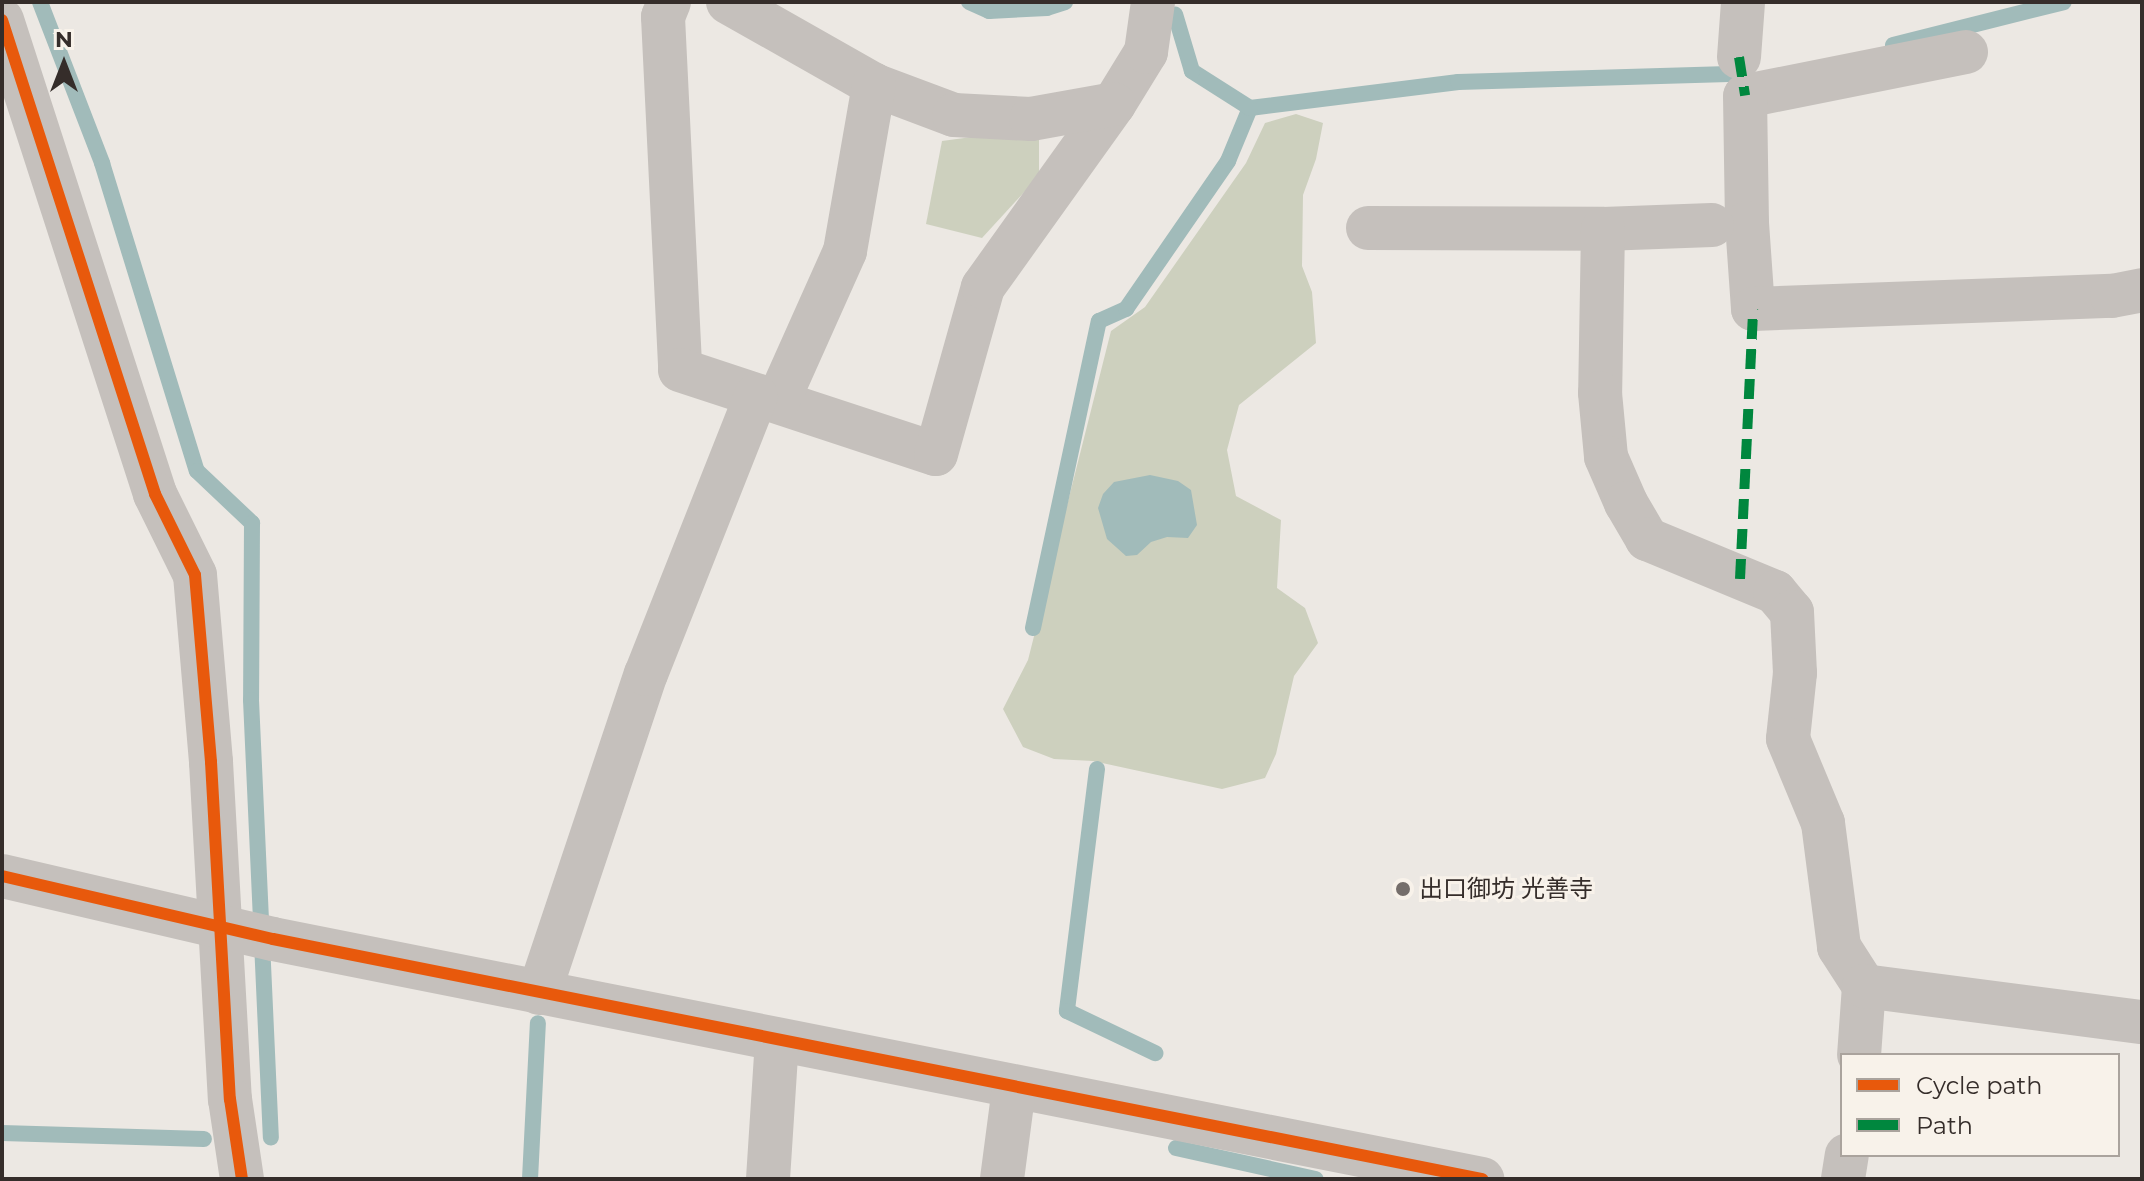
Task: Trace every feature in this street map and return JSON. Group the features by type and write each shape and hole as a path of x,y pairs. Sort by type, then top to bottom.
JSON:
{"street":[{"path":"669,2 663,17 680,370 936,454 983,287 1114,104 1146,52 1153,2"},
{"path":"728,2 874,85 954,115 1031,119 1114,104"},
{"path":"1739,57 1743,2"},
{"path":"2,20 155,494 195,575 222,928 230,1099 242,1179"},
{"path":"1966,52 1745,96 1747,223 1753,309 2112,296 2142,290"},
{"path":"539,993 646,674 767,399 845,251 874,85"},
{"path":"1368,228 1603,229 1712,225"},
{"path":"1603,229 1600,393 1606,457 1626,503 1647,539 1775,592 1792,612 1795,673 1788,739 1823,823 1839,947 1864,986 1859,1053"},
{"path":"2,876 273,939 1014,1088 1323,1144 1482,1179"},
{"path":"1864,986 2142,1022"},
{"path":"768,1179 777,1041"},
{"path":"1002,1179 1014,1088"},
{"path":"1843,1179 1847,1157"}],"green space":[{"path":"1296,114 1323,123 1316,159 1303,195 1302,266 1312,292 1316,343 1239,405 1227,450 1236,496 1281,520 1277,588 1305,608 1318,643 1294,676 1276,754 1265,778 1222,789 1093,761 1054,759 1023,747 1003,709 1028,660 1111,331 1145,307 1246,163 1265,123"},
{"path":"1039,128 1039,176 982,238 926,224 942,141"}],"water":[{"path":"1150,475 1178,481 1191,490 1197,525 1188,538 1167,537 1151,542 1137,555 1126,556 1107,539 1098,508 1103,494 1114,482"}],"waterway":[{"path":"40,2 102,163 197,471 252,523 251,700 271,1138"},
{"path":"969,2 989,11 1047,8 1065,2"},
{"path":"1893,45 2064,2"},
{"path":"1033,628 1099,321 1126,309 1228,161 1250,108 1192,71 1175,14"},
{"path":"1250,108 1458,82 1729,74"},
{"path":"1097,769 1067,1011 1155,1053"},
{"path":"530,1179 538,1023"},
{"path":"2,1133 204,1139"},
{"path":"1176,1148 1316,1179"}],"marked path":[{"path":"1739,57 1745,96"},
{"path":"1740,579 1753,309"}],"cycle path":[{"path":"2,20 155,494 195,575 211,762 230,1099 242,1179"},
{"path":"2,876 273,939 1482,1179"}],"place":[{"name":"出口御坊 光善寺","path":"1403,889"}]}
